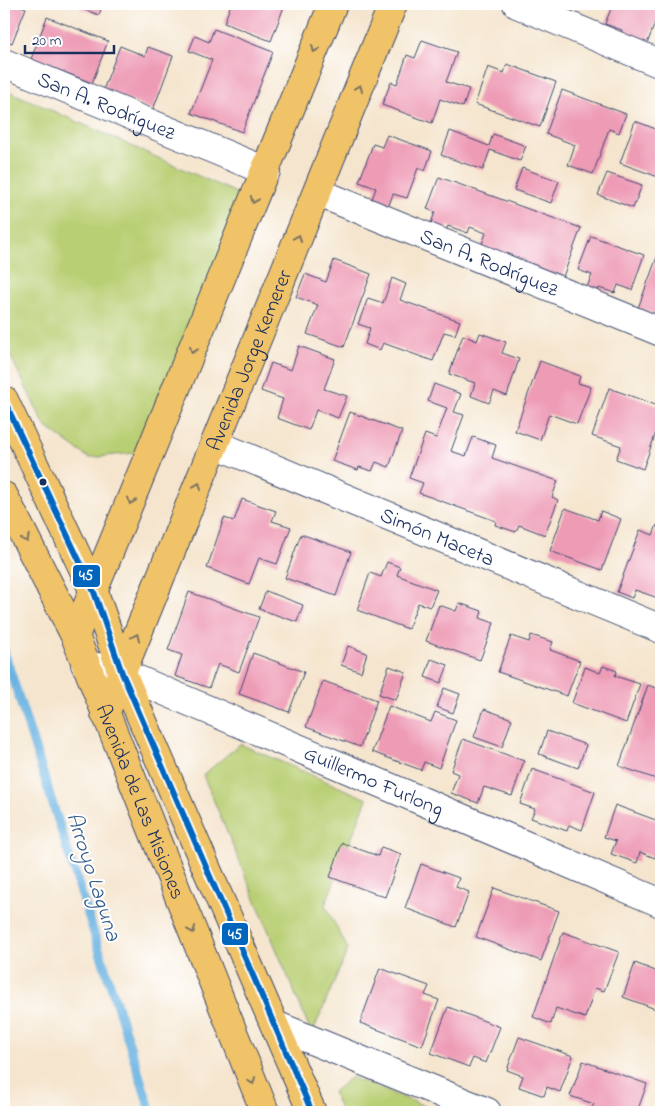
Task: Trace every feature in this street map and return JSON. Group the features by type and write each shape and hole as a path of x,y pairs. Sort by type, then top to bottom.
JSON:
{"main road":[{"path":"75,636 333,4"},
{"name":"Avenida Jorge Kemerer","path":"105,714 393,4"},
{"name":"Avenida de Las Misiones","path":"4,400 94,592 122,673 312,1112"},
{"name":"Avenida de Las Misiones","path":"4,496 75,636 265,1112"}],"street":[{"path":"517,4 661,64"},
{"name":"San A. Rodríguez","path":"4,63 266,171"},
{"name":"San A. Rodríguez","path":"317,192 661,332"},
{"name":"Simón Maceta","path":"215,444 661,629"},
{"name":"Guillermo Furlong","path":"85,664 122,673 661,902"},
{"path":"275,1025 487,1112"}],"green space":[{"path":"4,89 241,195 150,451 89,458 45,426 4,343"},
{"path":"240,744 367,799 325,905 348,949 312,1034 203,775"},
{"path":"351,1077 440,1112 341,1112 333,1092"}],"building":[{"path":"4,4 16,4 26,8 12,43 4,40"},
{"path":"82,4 103,4 99,15 80,8"},
{"path":"231,4 285,4 271,41 224,23"},
{"path":"605,4 661,4 661,26 655,23 647,44 621,34 622,30 605,24 612,6"},
{"path":"47,17 108,41 92,83 31,59"},
{"path":"214,29 273,52 242,132 191,113 212,60 189,51 195,36 209,42"},
{"path":"422,40 457,52 446,82 469,89 463,107 440,99 432,123 382,105 391,82 397,84 407,55 415,58"},
{"path":"120,46 145,56 148,47 173,56 153,110 103,90"},
{"path":"507,64 556,82 540,127 475,104 488,67 504,73"},
{"path":"562,90 626,114 619,133 609,129 593,174 568,165 575,145 546,134"},
{"path":"635,121 661,131 661,178 620,163"},
{"path":"450,131 489,146 493,134 526,146 520,161 490,150 483,170 441,155"},
{"path":"387,135 432,151 425,171 418,168 407,198 393,194 388,208 371,202 376,188 359,182 373,144 382,147"},
{"path":"522,168 559,181 551,203 514,190"},
{"path":"607,173 642,185 633,208 598,195"},
{"path":"439,177 581,228 561,282 479,252 486,233 470,227 468,233 448,226 442,240 427,235 435,212 427,209"},
{"path":"591,236 644,255 632,290 618,285 615,293 599,288 598,291 587,287 592,275 578,270"},
{"path":"661,249 661,316 638,308"},
{"path":"334,260 371,274 344,347 307,334 318,305 296,297 305,274 326,282"},
{"path":"392,278 406,284 400,300 460,321 455,335 444,332 433,361 383,343 380,350 365,344 370,328 358,324 368,298 383,303"},
{"path":"480,333 506,342 502,353 519,359 507,396 494,391 489,403 471,396 475,383 449,374 463,335 477,341"},
{"path":"299,346 335,359 324,389 347,396 338,418 316,410 309,430 277,418 283,399 261,391 271,363 291,370"},
{"path":"540,361 580,376 578,383 591,387 577,424 549,414 540,440 515,431"},
{"path":"434,384 461,394 454,412 464,415 451,451 466,456 473,437 496,445 492,458 558,481 552,497 558,500 545,535 519,525 516,532 495,525 496,521 419,493 423,483 409,478 425,434 436,438 447,408 428,401"},
{"path":"609,388 661,407 661,431 657,430 643,469 616,459 621,446 592,436"},
{"path":"350,412 402,431 389,467 376,462 372,471 359,467 358,470 332,461"},
{"path":"242,499 276,511 272,521 291,527 277,564 259,558 249,584 207,568 224,518 234,521"},
{"path":"565,508 598,520 601,511 621,519 602,570 550,551"},
{"path":"657,525 661,527 661,599 635,590 632,598 617,592 640,530 653,535"},
{"path":"301,534 351,552 336,596 285,578"},
{"path":"387,562 400,567 397,575 437,590 430,607 418,603 408,629 357,610 370,573 381,577"},
{"path":"266,591 303,605 297,622 259,609"},
{"path":"189,592 259,617 239,672 218,664 209,688 175,676 182,655 168,650"},
{"path":"459,603 482,611 480,618 494,623 480,660 426,641 439,605 456,611"},
{"path":"531,635 553,642 550,650 580,661 567,696 498,672 511,636 529,642"},
{"path":"348,646 367,653 361,672 341,665"},
{"path":"253,653 304,672 289,712 239,694"},
{"path":"431,659 448,665 441,683 425,677"},
{"path":"389,666 406,672 396,700 379,694"},
{"path":"603,666 617,671 615,676 640,684 626,723 572,703 585,667 600,673"},
{"path":"323,681 377,700 360,747 306,727"},
{"path":"648,685 661,690 661,773 659,780 619,766"},
{"path":"444,688 460,694 453,713 437,707"},
{"path":"389,706 431,722 435,712 456,720 439,768 424,762 421,770 372,752"},
{"path":"484,709 512,719 502,747 474,737"},
{"path":"547,731 586,745 578,768 539,754"},
{"path":"463,739 524,761 512,796 484,787 478,803 451,793 458,774 451,771"},
{"path":"532,769 595,792 582,830 569,825 567,831 531,818 535,809 520,804"},
{"path":"615,805 661,822 661,841 655,858 640,852 637,863 611,854 616,841 604,837"},
{"path":"342,843 378,856 381,847 401,854 385,897 330,877"},
{"path":"421,864 459,878 456,887 469,892 456,927 405,908"},
{"path":"494,888 559,911 541,961 476,937"},
{"path":"563,932 619,952 604,991 595,988 585,1018 556,1008 551,1024 533,1017"},
{"path":"635,963 658,972 661,964 661,1011 623,997"},
{"path":"380,968 429,986 425,995 439,1000 422,1046 360,1023"},
{"path":"448,1007 500,1027 486,1063 473,1058 469,1067 431,1053"},
{"path":"519,1037 573,1056 560,1092 547,1087 544,1096 519,1087 523,1076 507,1070"},
{"path":"583,1061 647,1084 637,1112 590,1112 594,1104 570,1096"}],"waterway":[{"name":"Arroyo Laguna","path":"4,651 151,1112"}],"transit line":[{"name":"45","path":"4,400 94,592 122,673 312,1112"}]}
